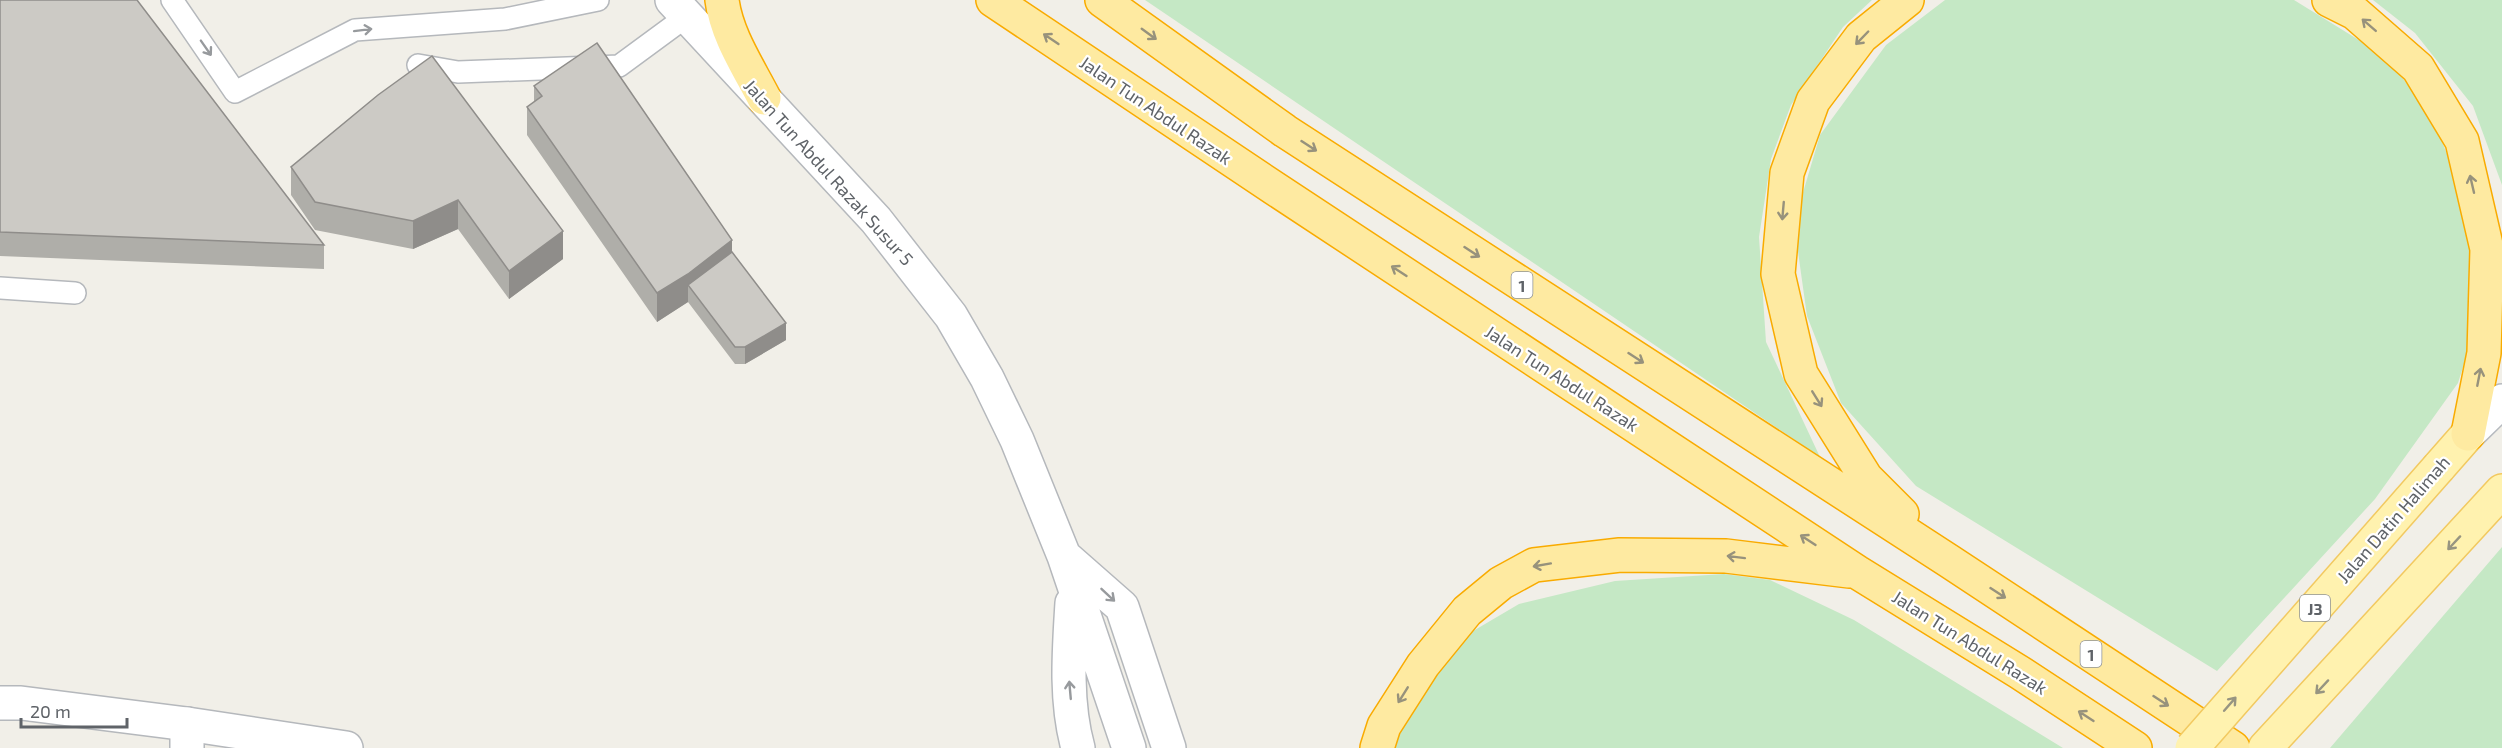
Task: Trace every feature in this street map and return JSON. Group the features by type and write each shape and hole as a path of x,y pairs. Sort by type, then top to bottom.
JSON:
{"highway":[{"path":"722,0 724,13 741,54 764,98"},
{"name":"Jalan Tun Abdul Razak","path":"993,0 1283,195 1857,572 2019,672 2135,748"},
{"name":"1","path":"1102,0 1286,131 2233,748"},
{"path":"1907,0 1862,37 1813,101 1787,173 1778,274 1801,374 1866,478 1949,561"},
{"path":"2329,0 2355,13 2418,68 2462,141 2487,249 2484,353 2468,434"},
{"path":"1377,748 1384,726 1423,665 1467,611 1501,583 1534,565 1620,555 1726,556 1857,572"}],"main road":[{"name":"Jalan Datin Halimah","path":"2192,748 2468,434"},
{"path":"2265,748 2498,496"}],"street":[{"name":"Jalan Tun Abdul Razak Susur 5","path":"680,8 876,220 951,316 987,378 1017,440 1069,571 1129,748"},
{"name":"Jalan Datin Halimah","path":"2468,434 2502,401"},
{"name":"Jalan Tun Abdul Razak Susur 5","path":"1069,571 1068,670 1074,734 1078,748"},
{"path":"1069,571 1122,607 1169,748"},
{"path":"0,703 21,704 187,736 346,748"}],"lane":[{"path":"172,0 236,92 356,30 505,19 598,0"},
{"path":"418,65 458,72 620,66 680,8"},
{"path":"0,288 75,293"}],"green space":[{"path":"1145,0 1872,0 1843,27 1791,105 1771,159 1759,237 1766,342 1820,457"},
{"path":"1945,0 2294,0 2388,58 2434,121 2463,195 2475,264 2472,338 2458,383 2375,499 2217,671 1916,486 1841,403 1807,316 1794,223 1820,135 1886,45"},
{"path":"2373,0 2502,0 2502,185 2473,106 2415,33"},
{"path":"2502,547 2502,748 2330,748"},
{"path":"1724,574 1770,580 1854,620 2063,748 1375,748 1434,654 1519,604 1615,581"}],"building":[{"path":"0,0 137,0 324,245 0,232"},
{"path":"597,43 732,240 688,274 657,293 527,107 542,96 534,86"},
{"path":"432,56 563,231 509,271 458,200 413,221 315,202 291,167 378,95"},
{"path":"732,252 786,323 745,347 735,347 688,285"}]}
